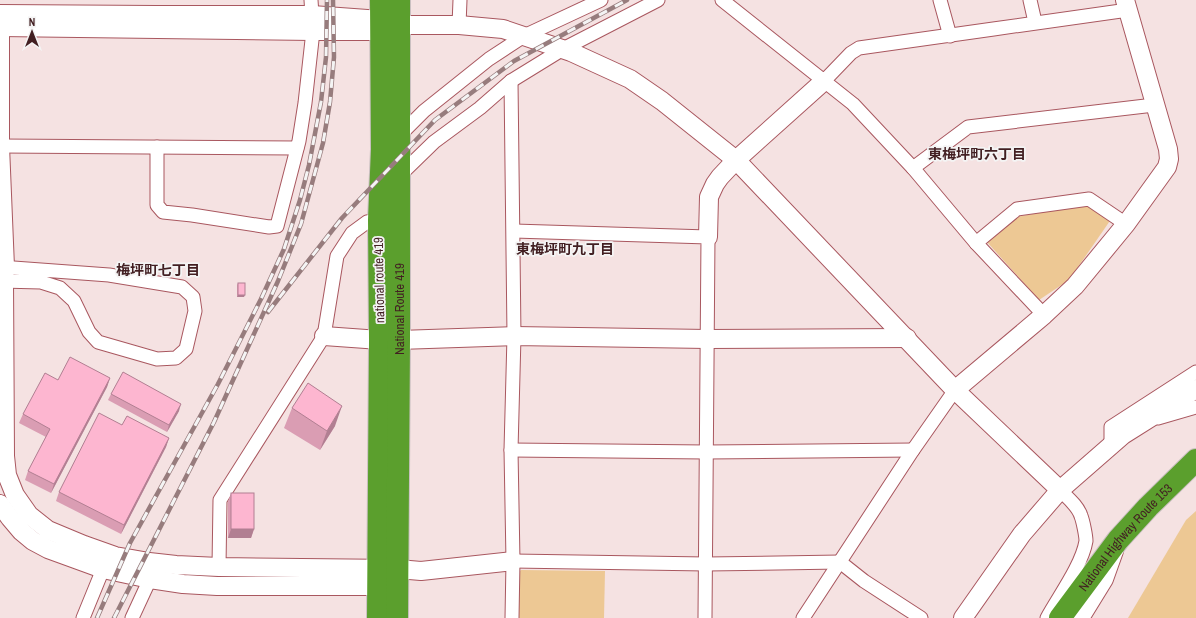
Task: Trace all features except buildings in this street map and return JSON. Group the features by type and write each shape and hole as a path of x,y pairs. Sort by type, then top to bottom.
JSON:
{"highway":[{"name":"National Route 419","path":"379,220 385,19 399,0"},
{"name":"National Route 419","path":"378,618 388,578 390,340 399,136 385,19"},
{"name":"national route 419","path":"379,220 390,340"},
{"name":"National Highway Route 153","path":"1060,618 1118,540 1148,507 1196,460"},
{"name":"National Route 419","path":"388,578 398,618"}],"street":[{"path":"459,25 460,0"},
{"path":"399,136 424,111 489,59 524,36 600,0"},
{"path":"398,178 434,142 480,108 511,81 563,49 658,0"},
{"path":"722,0 853,104 913,168 976,243 1044,315"},
{"path":"940,0 950,36"},
{"path":"1030,0 1035,22"},
{"path":"705,618 709,197 720,177 736,160 824,81 851,53 859,48 950,36 1126,5 1168,149 1169,159 1167,167 1126,224 1075,286 1044,315 955,390 913,450 802,618"},
{"path":"0,14 312,15 385,19 503,29 563,49 630,79 662,101 736,160 955,390 1072,502 1081,516 1086,539 1077,566 1047,618"},
{"path":"312,15 0,26 0,146 5,456 7,475 15,495 29,515 48,530 115,556 176,565 388,578"},
{"path":"157,147 157,204 163,212 269,227 277,226 297,148 306,103 312,15"},
{"path":"511,81 514,231 514,336 511,450 513,561 512,618"},
{"path":"913,168 968,127 1154,105"},
{"path":"0,146 297,148"},
{"path":"976,243 1017,209 1090,199 1126,224"},
{"path":"219,567 220,500 324,336 337,256 352,233 367,222 379,220"},
{"path":"514,231 708,237"},
{"path":"2,274 109,275 182,287 193,297 195,312 186,350 176,358 157,359 98,342 89,332 74,301 60,288 41,282 2,274"},
{"path":"324,336 390,340 514,336 707,339 907,338"},
{"path":"1111,446 1111,427 1196,372"},
{"path":"964,618 1022,534 1060,490 1123,435 1196,389"},
{"path":"1143,422 1196,407"},
{"path":"511,450 706,452 913,450"},
{"path":"0,504 21,531 33,541 48,549 103,569 183,584 217,586 388,578 421,571 513,561 706,564 840,562 864,581 921,618"},
{"path":"1080,618 1104,579 1118,540"},
{"path":"83,618 103,569"},
{"path":"132,618 150,579"}],"shaded area":[{"path":"1088,204 1114,215 1069,280 1039,300 987,242 1016,217"},
{"path":"1196,511 1196,618 1128,618 1186,520"},
{"path":"521,570 605,571 604,618 517,618 517,574"}],"railway":[{"path":"97,618 130,543 218,384 261,299 284,249 300,200 309,165 321,102 326,57 327,0"},
{"path":"114,618 214,422 278,281 301,224 323,143 330,102 334,57 333,0"},
{"path":"268,312 342,218 435,120 514,61 627,0"}],"district":[{"name":"東梅坪町六丁目","path":"977,154"},
{"name":"東梅坪町九丁目","path":"565,249"},
{"name":"梅坪町七丁目","path":"158,270"}]}
